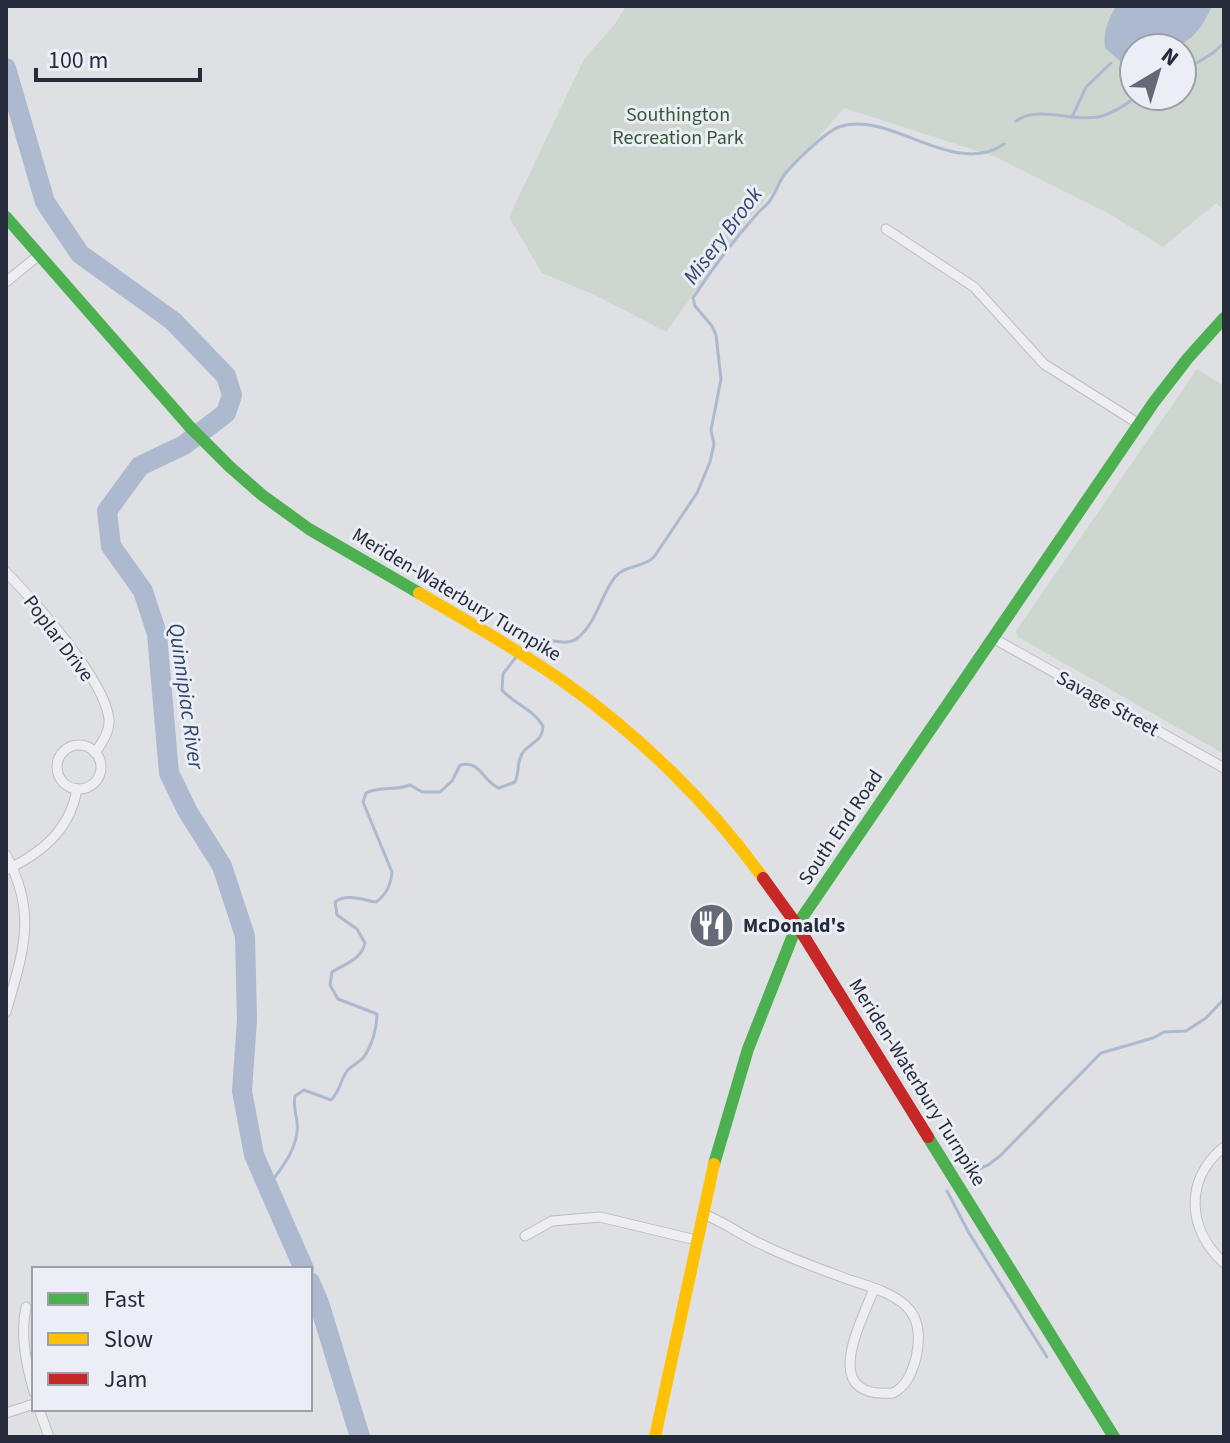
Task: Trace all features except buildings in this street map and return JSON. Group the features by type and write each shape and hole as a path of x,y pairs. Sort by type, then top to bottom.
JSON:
{"main road":[{"name":"Meriden-Waterbury Turnpike","path":"6,217 189,426 262,495 309,529 513,648 612,719 674,776 749,858 797,925 1114,1437"},
{"name":"South End Road","path":"655,1437 696,1240 732,1094 779,964 797,925 1139,424 1188,358 1224,318"}],"street":[{"path":"886,229 974,287 1044,364 1139,424"},
{"path":"6,282 39,255"},
{"name":"Poplar Drive","path":"6,572 71,648 96,686 109,719 108,730 95,753"},
{"name":"Savage Street","path":"993,638 1224,768"},
{"path":"72,746 89,747 100,762 100,772 87,788 77,789 62,781 58,774 59,757 72,746"},
{"path":"9,868 37,854 52,841 67,821 77,789"},
{"path":"6,855 24,897 27,929 25,947 6,1012"},
{"path":"1224,1147 1209,1160 1195,1197 1196,1217 1202,1237 1224,1263"},
{"path":"703,1214 726,1223 760,1244 874,1289 905,1305 918,1330 918,1348 914,1367 906,1382 893,1393 872,1392 864,1388 852,1378 849,1370 855,1338 874,1289"},
{"path":"525,1236 552,1221 600,1217 696,1240"},
{"path":"26,1307 23,1322 25,1353 32,1383"},
{"path":"6,1413 32,1405"},
{"path":"40,1411 49,1437"}],"green space":[{"name":"Southington Recreation Park","path":"626,6 1224,6 1224,211 1216,203 1163,247 1108,213 996,157 844,108 749,218 666,332 597,296 542,273 509,217 584,59 615,24"},
{"path":"1197,369 1224,386 1224,754 1018,637 1016,631"}],"water":[{"path":"1116,6 1212,6 1196,32 1118,32 1118,59 1105,48"}],"waterway":[{"name":"Misery Brook","path":"1198,62 1224,43"},
{"path":"1072,117 1086,87 1111,63"},
{"name":"Quinnipiac River","path":"6,68 45,202 80,254 173,321 226,376 232,395 226,413 184,445 140,466 107,511 111,546 143,591 157,634 169,773 188,812 222,866 245,936 247,1020 242,1091 254,1155 303,1267"},
{"name":"Misery Brook","path":"1016,121 1034,114 1098,117 1118,109"},
{"name":"Misery Brook","path":"521,651 536,641 565,642 579,637 615,577 654,557 697,493 714,444 711,430 721,379 716,335 695,306 693,298 731,245 769,202 794,164 833,130 858,124 879,127 964,154 985,153 1004,144"},
{"name":"Misery Brook","path":"268,1186 296,1140 295,1096 304,1090 331,1100 347,1071 363,1058 375,1031 377,1014 338,999 330,985 332,972 356,957 365,943 357,929 337,915 335,902 349,898 376,902 385,893 392,872 363,802 366,793 410,785 422,792 440,792 452,781 460,765 467,764 477,768 499,788 515,782 522,755 539,738 543,726 502,690 503,674 516,657"},
{"path":"965,1175 1000,1156 1101,1053 1164,1032 1186,1031 1206,1018 1224,999"},
{"path":"947,1191 969,1233 1047,1357"},
{"name":"Quinnipiac River","path":"312,1287 360,1437"}],"traffic: fast":[{"path":"6,217 189,426 230,467 309,529 419,593"},
{"path":"714,1164 748,1049 797,925 1154,402 1224,318"},
{"path":"928,1137 1114,1437"}],"traffic: slow":[{"path":"419,593 546,670 619,725 697,797 763,878"},
{"path":"655,1437 714,1164"}],"traffic: jam":[{"path":"763,878 797,925 928,1137"}],"place":[{"name":"McDonald's","path":"712,925"}]}
